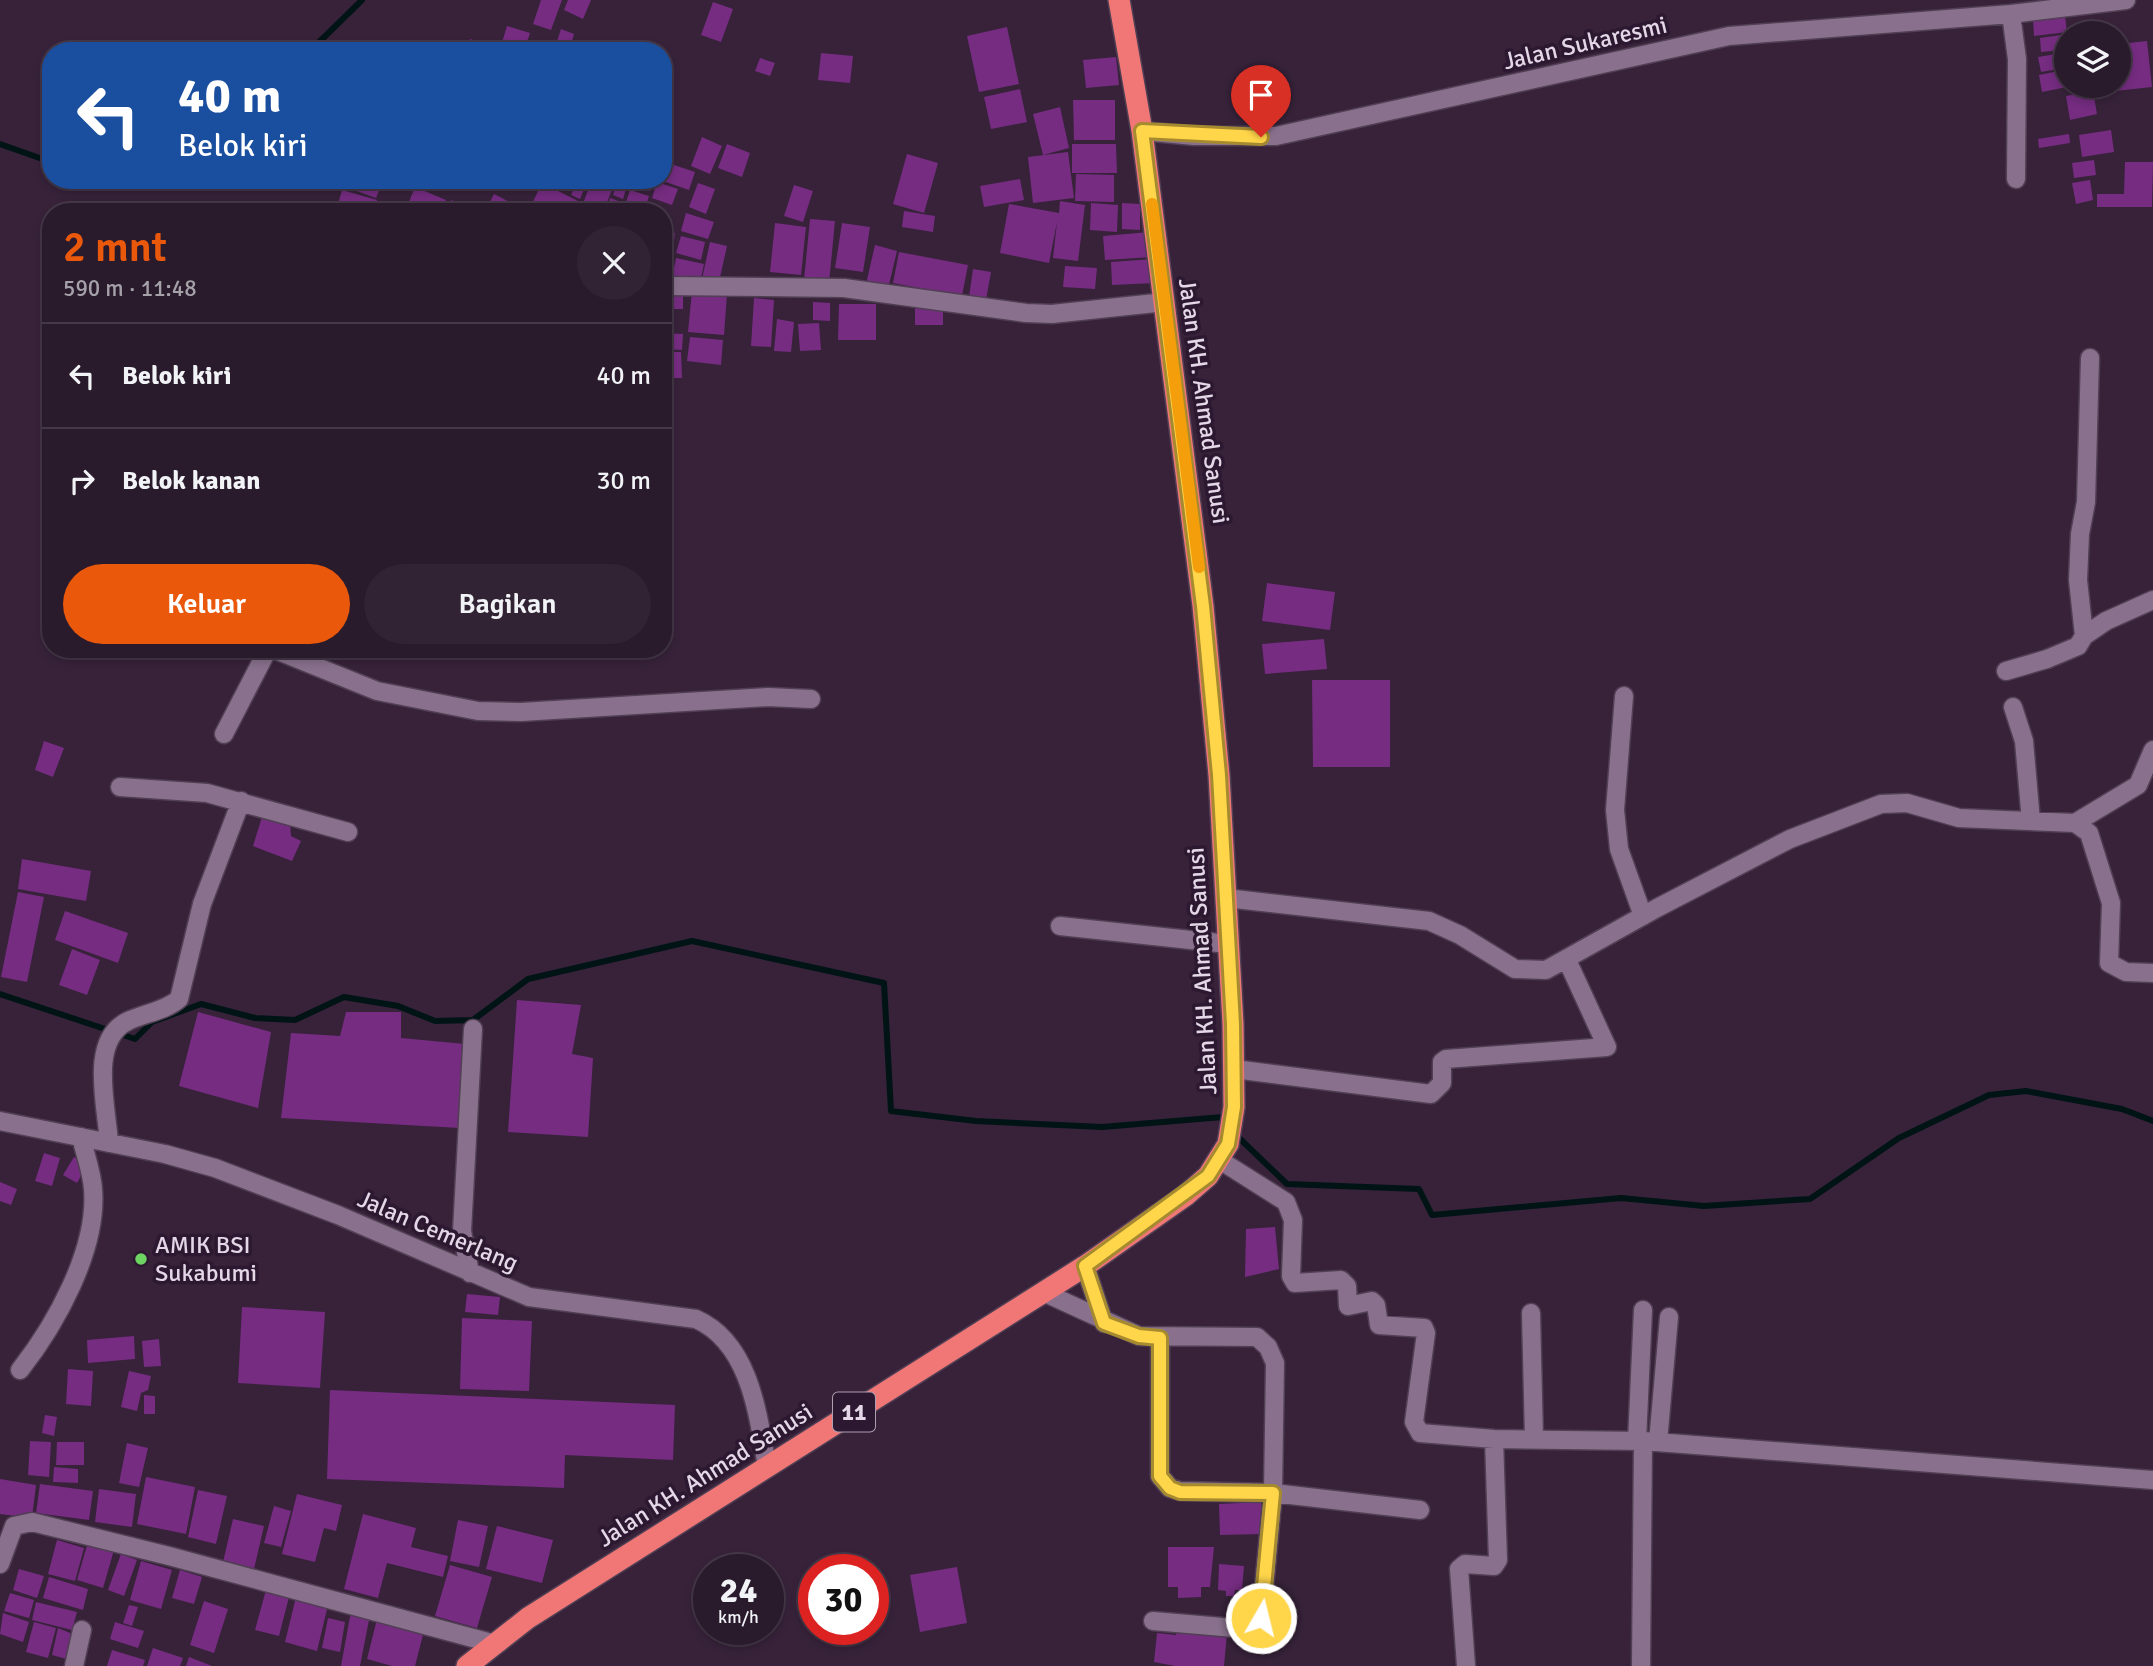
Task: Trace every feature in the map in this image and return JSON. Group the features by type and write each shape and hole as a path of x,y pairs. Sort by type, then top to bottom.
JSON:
{"highway":[{"name":"Jalan KH. Ahmad Sanusi","path":"467,1666 528,1618 1085,1266 1185,1196 1208,1176 1223,1151 1234,1107 1234,1069 1226,898 1203,606 1142,131 1119,0"}],"street":[{"name":"Jalan Sukaresmi","path":"1142,131 1194,136 1276,136 1729,36 2011,14 2126,0"},
{"path":"2011,14 2017,59 2016,179"},
{"path":"672,286 844,288 1026,313 1052,314 1165,302"},
{"path":"2084,636 2078,580 2080,534 2086,502 2090,358"},
{"path":"2006,671 2078,646 2084,636 2106,621 2153,600"},
{"path":"224,734 263,658"},
{"path":"295,658 377,691 478,711 521,712 757,697 811,699"},
{"path":"1624,695 1615,810 1619,849 1643,916"},
{"path":"2013,707 2024,741 2031,821"},
{"path":"2075,823 2138,785 2153,750"},
{"path":"120,787 207,793 348,832"},
{"path":"109,1143 105,1074 109,1037 121,1025 169,1006 179,999 202,904 241,802"},
{"path":"1226,898 1429,921 1460,935 1515,969 1546,970 1790,839 1881,804 1907,803 1959,818 2075,823 2089,833 2110,892 2111,967 2126,972 2153,973"},
{"path":"1060,926 1228,944"},
{"path":"1234,1069 1431,1094 1442,1083 1442,1062 1446,1059 1607,1047 1567,960"},
{"path":"470,1273 462,1231 473,1030"},
{"name":"Jalan Cemerlang","path":"0,1121 202,1164 271,1188 529,1297 696,1319 714,1327 729,1343 741,1366 760,1427 767,1467"},
{"path":"20,1370 50,1324 86,1252 92,1233 93,1187 81,1137"},
{"path":"1223,1151 1286,1202 1293,1220 1291,1276 1296,1283 1345,1281 1348,1306 1372,1301 1379,1309 1379,1325 1424,1328 1426,1333 1414,1422 1420,1433 1494,1439 1646,1441 2153,1480"},
{"path":"1085,1266 1104,1323"},
{"path":"1043,1292 1104,1323 1139,1336 1256,1337 1268,1347 1275,1363 1273,1493 1261,1618 1255,1626 1246,1629 1153,1621"},
{"path":"1641,1666 1646,1441 1643,1310"},
{"path":"1531,1313 1534,1439"},
{"path":"1646,1441 1669,1317"},
{"path":"1160,1338 1160,1476 1170,1488 1180,1492 1273,1493 1420,1510"},
{"path":"1466,1666 1459,1569 1465,1564 1494,1566 1498,1560 1494,1439"},
{"path":"0,1564 14,1526 32,1522 495,1644"},
{"path":"74,1666 82,1630"}],"building":[{"path":"541,0 562,0 551,30 533,24"},
{"path":"568,0 591,0 583,19 564,10"},
{"path":"713,2 733,9 721,42 701,35"},
{"path":"2065,16 2066,21 2054,21 2054,34 2034,36 2033,20"},
{"path":"507,26 530,33 527,42 502,42"},
{"path":"1007,27 1019,84 979,92 967,36"},
{"path":"561,29 574,34 572,42 557,42"},
{"path":"2054,36 2054,51 2041,52 2040,38"},
{"path":"2147,41 2152,87 2131,89 2131,43"},
{"path":"821,53 853,56 850,83 818,80"},
{"path":"2054,54 2054,70 2041,72 2038,57"},
{"path":"1116,57 1119,85 1086,88 1083,60"},
{"path":"760,58 775,63 770,76 755,71"},
{"path":"2054,72 2054,90 2042,92 2039,75"},
{"path":"1020,89 1027,122 991,129 984,97"},
{"path":"2066,98 2094,98 2097,114 2070,120"},
{"path":"1073,100 1115,100 1115,140 1074,140"},
{"path":"1060,107 1069,148 1043,155 1033,114"},
{"path":"2111,130 2114,152 2082,157 2079,135"},
{"path":"2069,134 2070,143 2039,148 2038,139"},
{"path":"702,137 722,146 710,174 691,166"},
{"path":"727,144 750,153 742,177 718,168"},
{"path":"1072,144 1116,144 1117,173 1072,173"},
{"path":"1068,152 1074,198 1033,203 1028,157"},
{"path":"907,154 938,163 924,213 893,204"},
{"path":"2094,160 2096,175 2074,178 2072,163"},
{"path":"2125,162 2153,162 2152,207 2097,207 2097,194 2124,194"},
{"path":"672,164 695,172 689,190 672,184"},
{"path":"1076,174 1114,175 1114,202 1075,201"},
{"path":"1020,179 1024,200 984,207 980,186"},
{"path":"2090,180 2093,200 2076,204 2072,183"},
{"path":"698,183 715,189 706,214 689,207"},
{"path":"794,185 813,191 803,222 784,216"},
{"path":"351,189 380,189 376,198"},
{"path":"414,189 446,200 445,203 409,203"},
{"path":"539,189 554,189 578,201 577,203 532,203"},
{"path":"574,189 584,189 580,199 571,195"},
{"path":"589,189 612,189 607,203 583,203"},
{"path":"615,189 626,189 623,199 613,195"},
{"path":"655,189 678,189 672,205 652,198"},
{"path":"342,190 377,200 376,203 338,203"},
{"path":"630,190 649,196 647,203 626,203"},
{"path":"494,194 511,203 490,203"},
{"path":"610,198 624,203 609,203"},
{"path":"1060,201 1085,205 1078,261 1053,258 1057,222 1049,263 1000,253 1009,204 1059,213"},
{"path":"1091,203 1118,205 1117,232 1090,230"},
{"path":"1122,203 1140,204 1140,230 1122,229"},
{"path":"904,211 935,216 933,232 902,227"},
{"path":"686,213 714,222 708,239 681,231"},
{"path":"810,219 835,221 829,283 804,280"},
{"path":"775,223 806,227 801,275 770,272"},
{"path":"842,223 870,227 863,272 835,268"},
{"path":"1150,232 1152,257 1105,260 1103,236"},
{"path":"672,233 675,233 672,259"},
{"path":"681,236 705,242 701,260 676,253"},
{"path":"710,242 727,246 719,282 702,279"},
{"path":"875,245 897,251 888,289 866,284"},
{"path":"899,252 968,265 962,296 893,283"},
{"path":"676,258 704,264 700,283 672,278"},
{"path":"1154,259 1155,283 1112,285 1111,262"},
{"path":"1065,266 1097,268 1095,289 1063,287"},
{"path":"973,269 991,272 986,300 969,297"},
{"path":"672,289 683,289 683,309 672,309"},
{"path":"692,291 727,294 724,335 688,332"},
{"path":"754,298 774,300 771,347 751,346"},
{"path":"813,302 830,303 830,321 813,320"},
{"path":"839,304 876,304 876,340 838,340"},
{"path":"915,304 943,304 943,325 915,325"},
{"path":"777,319 794,322 791,352 774,351"},
{"path":"819,323 821,350 800,351 798,324"},
{"path":"672,333 683,334 682,350 672,349"},
{"path":"690,337 723,340 721,365 687,361"},
{"path":"672,352 681,352 682,378 672,378"},
{"path":"1267,583 1335,592 1330,630 1262,621"},
{"path":"1324,639 1327,669 1265,674 1262,644"},
{"path":"1312,680 1390,680 1390,767 1313,767"},
{"path":"44,741 64,748 53,777 35,770"},
{"path":"262,817 290,823 291,836 301,841 292,861 253,846"},
{"path":"22,859 91,871 86,901 18,889"},
{"path":"18,892 44,897 27,982 1,977"},
{"path":"65,911 128,933 118,963 55,940"},
{"path":"72,949 100,960 87,995 59,985"},
{"path":"517,1000 581,1005 572,1054 593,1058 588,1137 508,1132"},
{"path":"198,1012 271,1032 258,1108 179,1086"},
{"path":"346,1012 401,1012 401,1038 465,1044 460,1128 281,1118 291,1033 340,1036"},
{"path":"44,1153 60,1158 52,1186 35,1181"},
{"path":"74,1157 87,1165 77,1183 63,1175"},
{"path":"0,1182 17,1189 11,1205 0,1201"},
{"path":"1275,1227 1279,1269 1245,1277 1246,1229"},
{"path":"467,1294 500,1297 498,1315 465,1312"},
{"path":"242,1307 325,1312 320,1388 238,1383"},
{"path":"462,1318 532,1321 529,1391 460,1389"},
{"path":"134,1336 135,1359 88,1363 87,1340"},
{"path":"159,1339 161,1366 144,1367 142,1341"},
{"path":"68,1369 93,1371 91,1406 66,1404"},
{"path":"129,1371 151,1376 148,1390 141,1393 137,1411 121,1407"},
{"path":"330,1390 675,1405 673,1460 565,1455 564,1488 327,1479"},
{"path":"144,1395 155,1396 155,1414 144,1414"},
{"path":"45,1415 57,1417 54,1436 42,1433"},
{"path":"30,1441 51,1442 49,1477 28,1475"},
{"path":"57,1442 84,1442 84,1465 56,1465"},
{"path":"127,1443 148,1448 139,1487 119,1483"},
{"path":"54,1467 78,1469 78,1483 53,1482"},
{"path":"146,1477 195,1487 186,1534 137,1524"},
{"path":"0,1479 36,1485 32,1518 0,1514"},
{"path":"40,1484 93,1491 89,1520 36,1513"},
{"path":"99,1489 136,1494 132,1527 95,1522"},
{"path":"198,1490 227,1496 216,1544 188,1537"},
{"path":"297,1494 342,1505 336,1531 324,1528 315,1562 282,1554"},
{"path":"1261,1502 1262,1534 1220,1535 1219,1504"},
{"path":"274,1506 291,1511 281,1547 264,1543"},
{"path":"363,1514 416,1528 411,1547 448,1556 443,1577 387,1563 378,1598 344,1589"},
{"path":"233,1519 264,1526 254,1569 223,1562"},
{"path":"458,1520 488,1526 479,1567 450,1561"},
{"path":"497,1526 553,1540 542,1583 486,1569"},
{"path":"57,1540 84,1548 75,1581 48,1574"},
{"path":"88,1542 114,1550 103,1588 77,1580"},
{"path":"1168,1547 1214,1547 1210,1587 1201,1587 1201,1597 1178,1598 1178,1587 1168,1587"},
{"path":"121,1554 137,1560 124,1596 108,1590"},
{"path":"141,1561 172,1570 161,1609 130,1600"},
{"path":"1219,1564 1244,1566 1242,1590 1235,1590 1234,1596 1226,1596 1226,1591 1218,1590"},
{"path":"450,1565 492,1577 477,1628 435,1616"},
{"path":"957,1567 967,1623 920,1632 910,1575"},
{"path":"19,1569 44,1576 37,1598 13,1590"},
{"path":"180,1570 202,1577 194,1604 172,1598"},
{"path":"49,1577 88,1589 83,1610 43,1598"},
{"path":"266,1590 289,1597 279,1636 255,1630"},
{"path":"10,1593 34,1600 29,1618 4,1611"},
{"path":"296,1597 328,1605 317,1651 285,1642"},
{"path":"204,1601 228,1609 214,1653 190,1645"},
{"path":"36,1602 77,1612 72,1630 32,1620"},
{"path":"129,1605 138,1607 132,1626 123,1623"},
{"path":"351,1611 370,1615 360,1666 341,1666"},
{"path":"3,1613 29,1622 23,1642 0,1634"},
{"path":"328,1618 345,1622 340,1652 322,1648"},
{"path":"377,1619 424,1631 415,1666 392,1666 367,1659"},
{"path":"34,1622 56,1628 48,1658 26,1652"},
{"path":"115,1622 144,1631 138,1648 110,1639"},
{"path":"58,1628 75,1635 70,1660 52,1655"},
{"path":"1177,1628 1227,1633 1224,1666 1175,1666 1154,1662 1157,1633 1176,1635"},
{"path":"153,1648 183,1658 180,1666 147,1666"},
{"path":"112,1650 145,1660 143,1666 107,1666"},
{"path":"189,1657 212,1666 186,1666"}],"waterway":[{"path":"319,42 362,0"},
{"path":"0,144 42,159"},
{"path":"0,994 135,1039 152,1022 201,1004 255,1018 295,1020 344,997 398,1006 435,1021 473,1020 528,979 692,941 884,983 891,1111 976,1121 1102,1127 1223,1117 1226,1123"},
{"path":"1235,1134 1287,1184 1419,1189 1432,1215 1621,1198 1704,1206 1810,1199 1899,1138 1989,1095 2026,1091 2122,1109 2153,1121"}],"slow traffic":[{"path":"1152,204 1199,567"}],"place":[{"name":"AMIK BSI Sukabumi","path":"141,1259"}],"route":[{"path":"1261,137 1194,136 1142,131 1196,539 1219,775 1233,1024 1234,1107 1228,1144 1208,1176 1185,1196 1085,1266 1104,1323 1139,1336 1160,1338 1160,1476 1170,1488 1180,1492 1273,1493 1261,1618"}]}
